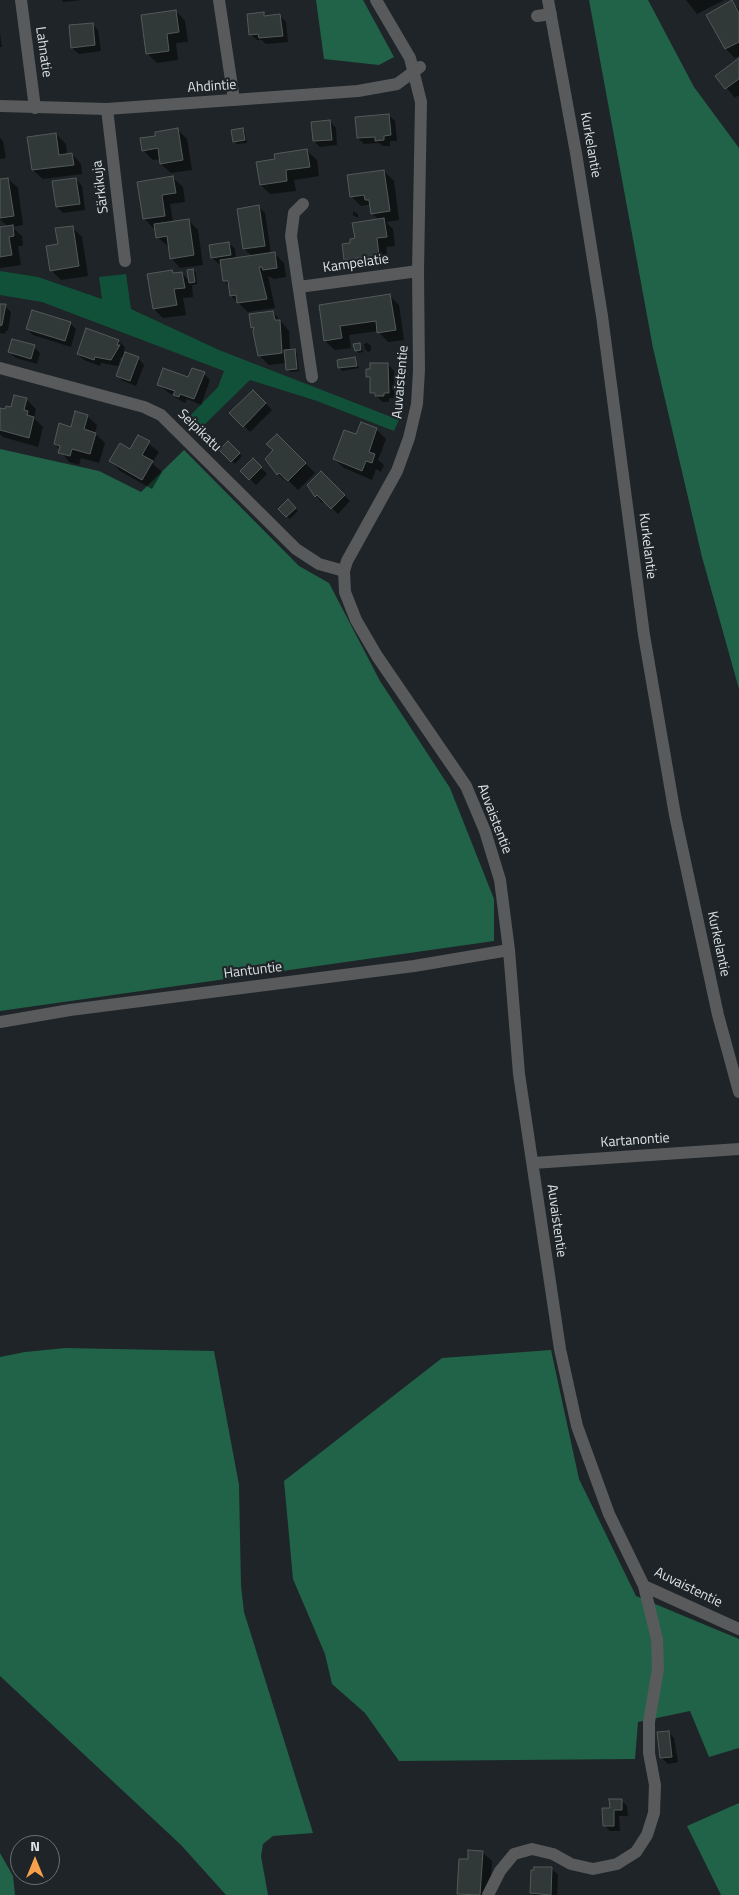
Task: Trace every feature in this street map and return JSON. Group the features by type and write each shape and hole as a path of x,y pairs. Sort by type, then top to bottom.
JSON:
{"street":[{"name":"Lahnatie","path":"21,0 35,108"},
{"path":"220,0 234,100"},
{"name":"Auvaistentie","path":"376,0 417,69 421,102 418,271 419,370 417,404 412,429 397,471 352,550 344,571 345,592 356,620 377,656 470,795 485,831 500,880 510,950 519,1074 560,1348 577,1426 609,1514 644,1586 739,1629"},
{"name":"Kurkelantie","path":"548,0 576,152 602,316 652,683 679,834 718,1015 739,1092"},
{"path":"537,16 551,14"},
{"name":"Ahdintie","path":"0,106 107,109 372,90 396,84 417,69"},
{"name":"Särkikuja","path":"107,109 125,261"},
{"path":"303,204 294,213 291,228 312,377"},
{"name":"Kampelatie","path":"299,287 418,271"},
{"name":"Seipikatu","path":"0,368 144,407 161,415 296,549 319,564 344,571"},
{"name":"Hantuntie","path":"0,1022 70,1010 414,966 510,950"},
{"name":"Kartanontie","path":"533,1164 739,1149"},
{"path":"488,1895 500,1871 514,1854 532,1849 553,1854 571,1864 593,1869 617,1864 636,1852 647,1835 654,1813 655,1785 649,1752 648,1722 658,1669 657,1640 644,1586"}],"green space":[{"path":"316,0 363,0 394,57 379,65 324,59"},
{"path":"589,0 648,0 694,87 739,148 739,689 702,557 653,348"},
{"path":"0,271 38,277 102,299 99,277 126,274 131,309 219,350 399,420 394,431 317,401 250,380 196,433 185,421 218,387 224,371 42,302 0,295"},
{"path":"0,449 99,471 141,492 184,450 299,566 329,583 380,681 450,788 494,899 494,941 0,1011"},
{"path":"65,1348 214,1351 239,1485 241,1586 244,1612 313,1833 273,1836 263,1844 261,1856 268,1895 226,1895 181,1845 0,1676 0,1357 25,1352"},
{"path":"551,1350 579,1479 636,1596 739,1639 739,1748 709,1757 690,1711 638,1722 635,1759 399,1761 365,1713 332,1684 325,1654 293,1579 284,1481 442,1358"},
{"path":"739,1803 739,1895 721,1895 687,1826"},
{"path":"0,1853 10,1871 10,1885 14,1885 15,1895 0,1895"}],"building":[{"path":"732,0 739,13 739,42 725,49 706,15"},
{"path":"176,10 179,32 167,34 169,51 146,54 141,15"},
{"path":"264,12 264,16 280,14 283,36 259,38 258,34 249,35 247,14"},
{"path":"93,23 95,45 71,48 69,25"},
{"path":"739,58 739,79 725,89 715,76"},
{"path":"389,114 391,135 384,136 384,140 375,141 375,137 357,138 355,117"},
{"path":"330,120 332,140 313,141 311,122"},
{"path":"178,128 183,160 160,164 158,148 142,151 140,138 155,136 155,132"},
{"path":"243,128 245,140 233,142 231,130"},
{"path":"56,133 59,155 72,153 74,165 32,170 27,137"},
{"path":"307,149 310,167 286,170 287,181 260,185 256,162 275,159 274,154"},
{"path":"384,170 390,211 371,214 369,200 365,200 364,195 350,197 347,175"},
{"path":"173,176 176,193 162,195 165,216 143,219 137,182"},
{"path":"8,178 14,216 0,218 0,179"},
{"path":"76,178 80,204 56,207 52,181"},
{"path":"259,205 265,246 243,249 237,209"},
{"path":"384,218 387,237 377,238 379,255 344,260 342,244 350,243 350,239 355,238 352,223"},
{"path":"189,219 194,255 170,259 167,236 156,238 154,224"},
{"path":"13,225 14,236 9,237 12,255 0,257 0,227"},
{"path":"73,226 79,266 50,271 46,246 58,244 55,228"},
{"path":"229,242 231,255 211,258 209,245"},
{"path":"275,252 277,268 263,270 262,267 259,267 267,299 237,303 236,295 230,296 228,281 223,281 220,260"},
{"path":"193,269 195,282 189,283 187,270"},
{"path":"172,270 173,273 182,272 185,288 174,289 177,305 153,309 147,274"},
{"path":"390,294 396,330 377,333 376,321 340,326 342,338 324,341 319,305"},
{"path":"0,304 6,304 2,325 0,326"},
{"path":"32,310 71,322 65,341 26,329"},
{"path":"273,311 275,320 280,320 282,353 258,356 253,332 254,327 251,328 249,314"},
{"path":"86,328 119,340 117,345 120,345 111,360 95,357 94,360 77,354"},
{"path":"12,339 35,345 31,359 8,352"},
{"path":"360,343 361,350 355,351 353,344"},
{"path":"295,349 297,369 286,370 284,350"},
{"path":"125,352 139,357 130,381 116,376"},
{"path":"355,357 357,366 338,368 337,360"},
{"path":"370,363 388,363 389,393 384,393 384,396 375,396 375,393 370,393 370,377 366,377 366,369 370,369"},
{"path":"163,368 188,377 192,368 205,372 194,399 180,394 179,397 173,395 175,391 157,385"},
{"path":"253,390 266,403 243,427 229,413"},
{"path":"14,395 27,398 24,410 28,411 27,415 34,417 29,438 0,430 0,408 11,407"},
{"path":"75,411 88,415 84,429 96,433 90,454 72,449 70,456 58,453 60,446 54,444 59,423 71,427"},
{"path":"361,422 377,428 369,452 375,454 372,463 366,461 362,471 333,459 344,430 356,434"},
{"path":"277,434 306,463 288,481 279,473 277,475 265,459 273,450 266,444"},
{"path":"138,435 150,441 142,455 153,461 142,480 109,461 120,443 130,449"},
{"path":"228,441 240,453 231,462 219,450"},
{"path":"253,458 262,467 249,480 240,471"},
{"path":"321,471 345,495 331,509 317,495 315,497 307,485"},
{"path":"288,499 296,508 286,517 278,509"},
{"path":"669,1731 672,1757 660,1758 657,1732"},
{"path":"609,1799 622,1799 622,1810 614,1810 614,1826 603,1826 602,1808 610,1808"},
{"path":"468,1850 483,1851 480,1895 457,1894 459,1859 468,1859"},
{"path":"534,1867 552,1867 551,1895 530,1893 531,1870 534,1870"}]}
